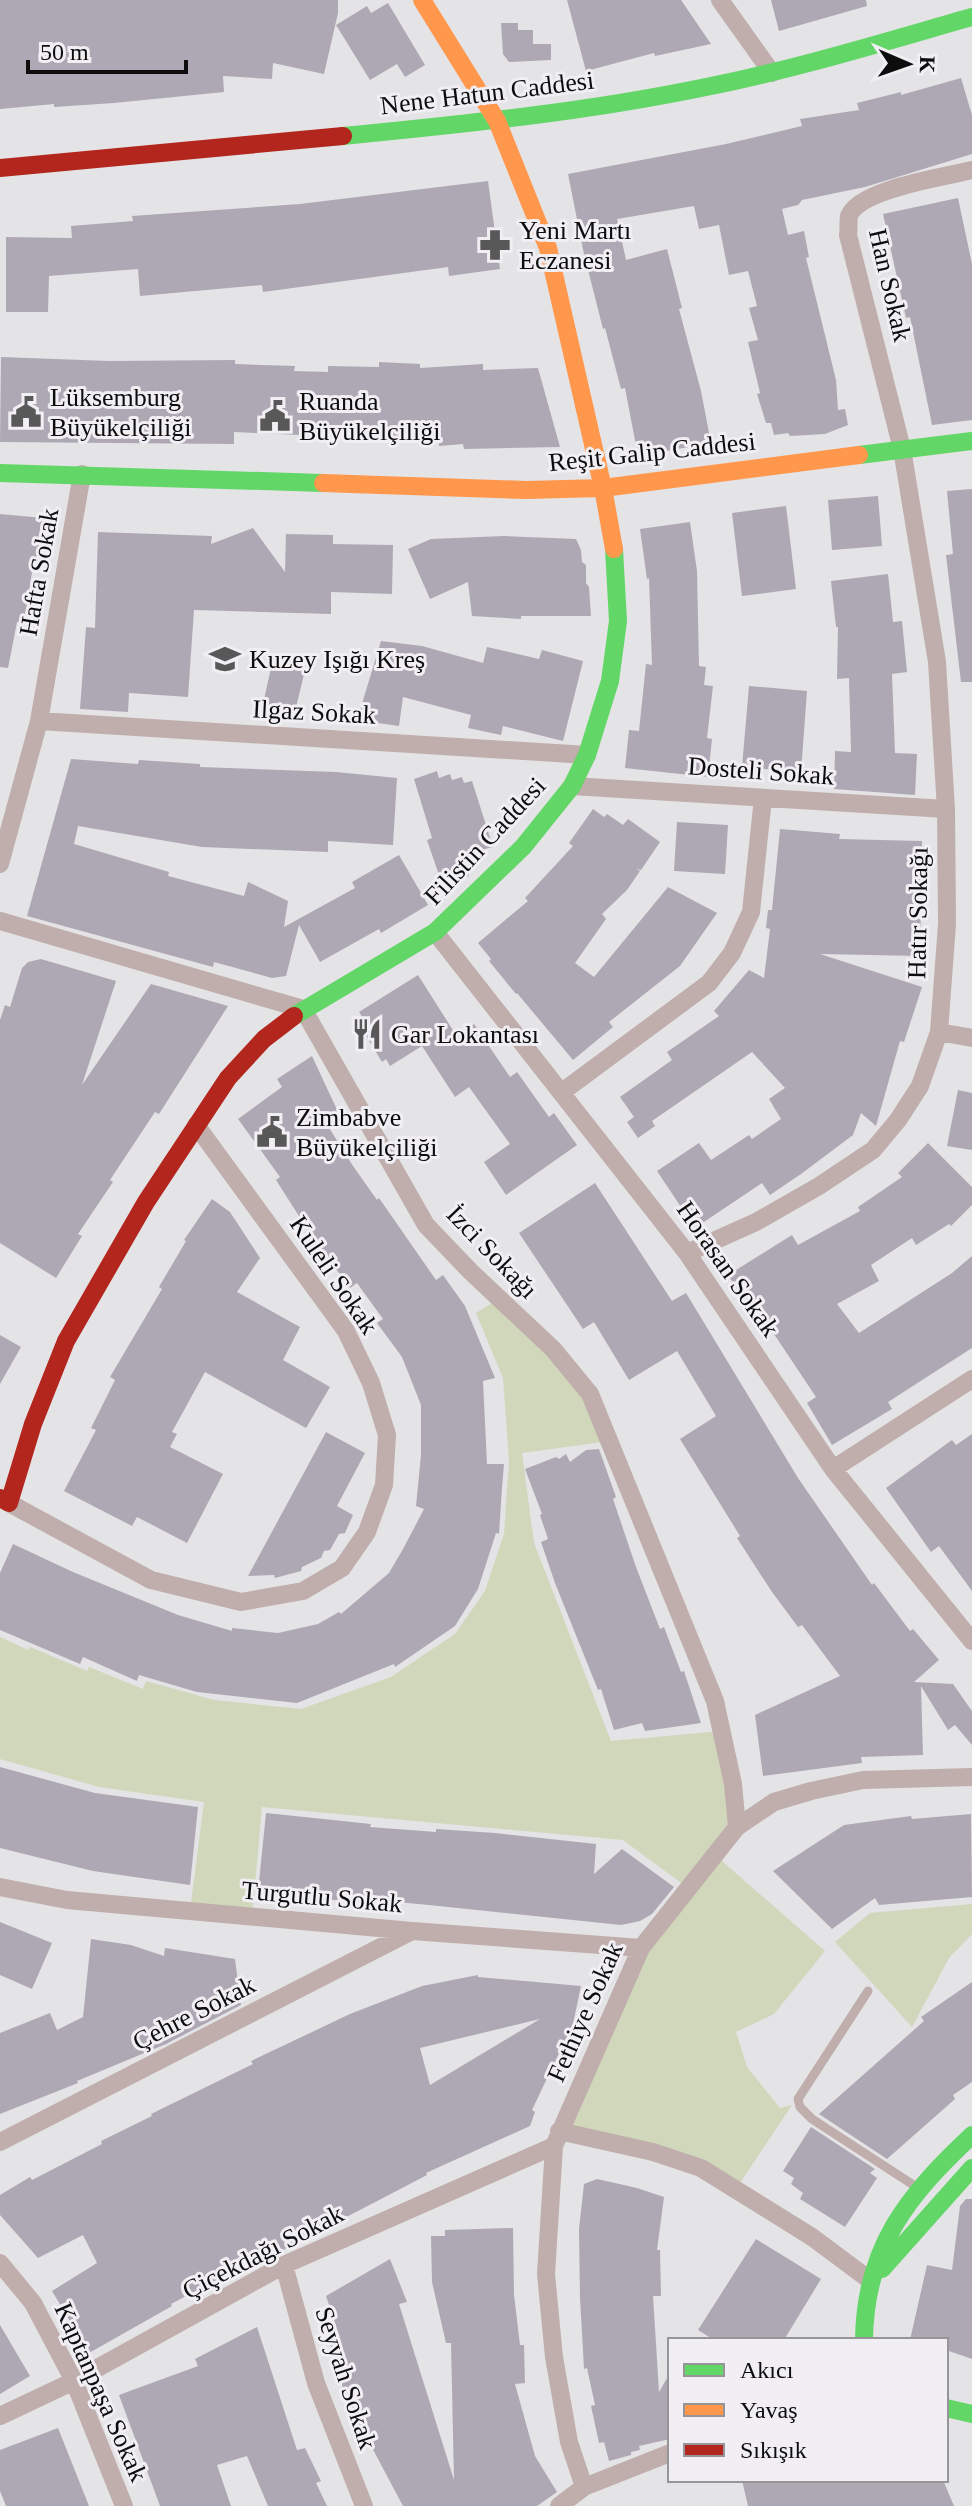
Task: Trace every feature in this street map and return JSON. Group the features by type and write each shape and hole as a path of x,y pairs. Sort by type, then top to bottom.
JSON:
{"main road":[{"name":"Filistin Caddesi","path":"5,1500 66,1341 146,1202 228,1078 255,1049 303,1009 435,932 523,847 572,786 587,755 610,681 618,621 616,562 603,488 548,248 497,121 422,0"},
{"name":"Nene Hatun Caddesi","path":"0,168 497,121 647,98 772,73 972,17"},
{"name":"Reşit Galip Caddesi","path":"0,473 526,490 603,488 972,441"},
{"path":"864,2338 865,2296 875,2261 888,2234 902,2210 972,2135"},
{"path":"871,2281 972,2168"},
{"path":"948,2408 972,2414"}],"street":[{"path":"720,0 772,73"},
{"name":"Han Sokak","path":"902,449 848,235 849,216 860,203 876,194 972,170"},
{"name":"Hatır Sokağı","path":"687,1253 756,1222 873,1150 920,1086 939,1032 947,924 946,809 937,662 902,449"},
{"name":"Hafta Sokak","path":"0,864 39,721 82,474"},
{"name":"Ilgaz Sokak","path":"39,721 587,755"},
{"name":"Dosteli Sokak","path":"572,786 946,809"},
{"path":"562,1092 709,983 732,953 751,912 763,798"},
{"path":"0,921 303,1009"},
{"name":"Horasan Sokak","path":"435,932 687,1253 833,1469 972,1641"},
{"name":"İzci Sokağı","path":"303,1009 426,1225 553,1349 590,1394 715,1701 733,1784 737,1827"},
{"path":"939,1032 972,1038"},
{"name":"Kuleli Sokak","path":"5,1500 151,1580 241,1602 303,1591 342,1568 367,1532 384,1485 387,1435 371,1383 346,1331 196,1125"},
{"path":"833,1469 972,1379"},
{"name":"Fethiye Sokak","path":"584,2487 569,2442 554,2357 546,2274 557,2139 641,1948 737,1827 774,1802 863,1780 972,1777"},
{"name":"Turgutlu Sokak","path":"0,1887 67,1900 641,1948"},
{"name":"Çehre Sokak","path":"0,2142 412,1931"},
{"path":"557,2139 653,2152 701,2168 812,2237 871,2281"},
{"name":"Çiçekdağı Sokak","path":"0,2416 74,2381 284,2265 557,2139"},
{"name":"Kaptanpaşa Sokak","path":"0,2263 33,2303 74,2381 124,2506"},
{"name":"Seyyah Sokak","path":"284,2265 316,2383 364,2506"},
{"path":"559,2506 584,2487 668,2454"}],"lane":[{"path":"868,1991 798,2099 800,2107 812,2119 920,2189"}],"green space":[{"path":"499,1299 553,1349 610,1441 522,1453 534,1543 611,1741 721,1731 737,1827 715,1855 825,1951 774,2014 736,2032 747,2067 780,2108 792,2105 736,2189 701,2168 559,2131 641,1948 688,1888 623,1840 262,1807 252,1916 190,1911 204,1802 99,1787 0,1759 0,1637 28,1650 30,1647 87,1671 89,1667 143,1689 146,1681 214,1700 301,1709 391,1677 455,1634 485,1591 504,1534 509,1461 503,1378 476,1313"},
{"path":"972,1904 972,1934 949,1958 912,2027 835,1942 870,1913"}],"building":[{"path":"0,0 338,0 338,13 324,74 273,63 272,79 223,76 224,92 114,103 0,109"},
{"path":"567,0 681,0 711,44 655,56 654,53 586,71"},
{"path":"771,0 866,0 867,6 779,31"},
{"path":"388,3 425,65 405,77 397,64 370,80 336,25 367,6 371,13"},
{"path":"501,23 518,23 518,30 533,30 533,44 551,44 551,60 509,62 503,54"},
{"path":"961,78 972,115 972,154 865,187 802,200 798,205 782,209 788,235 804,231 809,257 806,258 836,380 838,410 845,409 848,425 825,434 790,436 788,433 774,435 771,423 766,423 757,394 760,393 748,342 758,340 749,308 757,306 748,271 729,275 719,225 699,229 694,206 617,219 626,260 667,249 711,443 638,456 625,388 621,389 603,329 568,174 802,126 800,119 859,110 857,103 901,92 901,95"},
{"path":"488,181 500,269 449,276 448,267 263,292 262,285 140,296 138,269 49,276 48,312 6,312 6,237 72,238 71,226 133,221 132,216 300,204"},
{"path":"958,198 972,264 972,420 932,425 910,317 906,318 883,214"},
{"path":"1,357 109,361 235,360 235,364 295,366 294,371 328,372 328,366 379,367 379,362 420,364 420,368 483,364 483,370 538,368 560,447 464,449 463,444 439,446 439,441 234,432 234,444 0,442"},
{"path":"972,489 972,682 961,682 946,555 953,554 947,491"},
{"path":"878,496 882,546 832,550 828,500"},
{"path":"786,506 796,589 742,596 732,513"},
{"path":"0,514 43,518 40,567 33,566 24,623 17,622 8,668 0,667"},
{"path":"690,522 697,571 699,666 706,667 704,685 713,686 707,738 712,739 708,777 625,768 629,730 639,731 646,664 652,665 649,578 640,529"},
{"path":"253,528 285,572 286,534 333,535 333,544 393,545 392,594 331,592 331,614 194,610 188,697 129,693 128,712 80,709 86,627 95,628 98,532 212,536 211,544"},
{"path":"504,536 576,539 582,562 586,565 591,616 521,616 521,619 472,616 468,582 430,599 408,549 431,539"},
{"path":"888,574 893,622 902,621 907,672 892,674 895,753 917,754 915,795 834,789 835,751 851,752 849,678 837,679 838,627 831,581"},
{"path":"381,641 422,646 483,663 487,647 539,659 542,650 583,661 563,741 503,726 501,735 468,728 471,715 403,697 399,726 357,720"},
{"path":"273,659 306,666 293,720 261,713"},
{"path":"749,686 807,691 801,772 742,767"},
{"path":"71,759 138,764 139,760 200,764 200,767 336,772 397,778 393,845 328,841 328,852 202,847 78,826 74,844 169,872 168,876 244,896 248,882 288,901 284,927 355,888 352,882 399,855 428,905 381,933 379,929 320,962 299,925 286,976 272,978 214,962 213,967 27,916"},
{"path":"437,771 439,778 450,774 452,780 462,777 464,783 472,781 493,847 485,849 487,855 474,860 476,866 466,869 469,876 442,884 427,840 432,838 414,779"},
{"path":"593,809 623,825 628,819 660,842 641,870 636,869 640,871 627,890 602,914 606,919 575,963 594,977 668,887 717,913 680,966 609,1022 613,1027 573,1060 489,961 491,959 478,943 528,901 525,898 573,846 569,843"},
{"path":"677,822 728,825 725,874 674,871"},
{"path":"780,829 840,834 839,839 922,841 920,956 820,954 922,987 904,1042 900,1041 876,1126 861,1113 853,1135 801,1174 770,1195 762,1183 695,1228 657,1171 699,1143 711,1160 749,1135 752,1139 781,1119 769,1099 785,1088 752,1052 652,1121 655,1126 638,1138 627,1122 634,1117 620,1097 672,1060 667,1052 719,1016 714,1011 749,970 764,978 770,929 766,928 768,910 772,910"},
{"path":"41,959 116,981 82,1085 151,984 228,1006 159,1114 155,1112 110,1180 113,1182 78,1234 82,1236 56,1278 0,1243 0,1020 5,1005 10,1007 22,968 28,962"},
{"path":"418,975 456,1035 474,1024 510,1077 517,1072 549,1117 554,1113 577,1145 506,1195 484,1162 510,1144 469,1087 455,1097 422,1046 390,1066 386,1059 382,1062 357,1021 363,1018 359,1012"},
{"path":"312,1056 339,1114 326,1123 353,1166 436,1280 443,1275 465,1306 495,1378 483,1381 487,1464 504,1464 499,1534 496,1533 478,1589 455,1626 395,1667 394,1664 297,1703 197,1692 139,1675 137,1681 83,1657 80,1664 0,1630 0,1573 13,1544 178,1615 232,1631 232,1628 278,1633 318,1624 339,1612 341,1614 389,1573 403,1549 424,1509 416,1506 421,1455 421,1405 402,1357 377,1323 383,1319 357,1283 350,1288 311,1235 276,1180 280,1177 238,1119 282,1087 277,1079"},
{"path":"958,1090 972,1093 972,1150 947,1146"},
{"path":"928,1143 972,1187 972,1205 951,1226 949,1224 916,1245 912,1238 871,1265 879,1281 837,1304 859,1333 952,1273 972,1256 972,1348 888,1402 892,1409 832,1445 807,1403 816,1397 756,1307 750,1310 728,1275 792,1235 798,1245 860,1211 858,1207 902,1177 898,1173"},
{"path":"595,1183 672,1301 686,1293 798,1478 872,1585 874,1583 910,1631 913,1629 939,1660 914,1682 953,1684 972,1711 972,1745 955,1725 948,1730 921,1686 923,1755 861,1757 862,1763 763,1776 755,1715 840,1676 802,1625 798,1627 772,1592 680,1439 716,1416 677,1351 629,1380 594,1322 583,1329 519,1233"},
{"path":"212,1199 230,1212 260,1258 237,1292 300,1327 283,1360 330,1387 306,1428 205,1372 172,1432 177,1434 170,1447 223,1474 187,1543 137,1517 132,1526 64,1491 96,1430 91,1428 115,1380 110,1377 162,1289 159,1287 184,1240"},
{"path":"0,1335 21,1347 0,1384"},
{"path":"326,1432 365,1453 337,1506 353,1515 345,1533 339,1534 321,1558 302,1567 301,1571 275,1578 274,1575 248,1576"},
{"path":"972,1434 972,1591 939,1546 931,1552 886,1488 952,1440 956,1445"},
{"path":"599,1449 636,1567 660,1629 664,1627 681,1672 684,1671 701,1723 645,1731 642,1723 614,1730 601,1689 598,1690 555,1583 541,1542 548,1539 542,1514 525,1469 566,1454 570,1462 586,1450"},
{"path":"0,1767 95,1793 198,1807 190,1885 93,1871 0,1848"},
{"path":"266,1813 371,1824 370,1827 495,1833 596,1844 594,1874 622,1849 674,1887 652,1914 640,1921 621,1925 364,1899 363,1903 258,1892"},
{"path":"971,1814 972,1897 879,1905 875,1898 832,1929 773,1871 844,1825 911,1816 912,1819"},
{"path":"0,1922 52,1943 32,1989 0,1975"},
{"path":"91,1939 131,1945 164,1956 165,1948 235,1959 241,2005 166,2044 0,2114 0,2033 50,2013 57,2030 83,2017"},
{"path":"478,1975 581,1986 573,2024 532,2110 535,2112 530,2126 426,2173 243,2271 241,2267 89,2353 52,2291 97,2263 83,2235 38,2258 0,2215 0,2195 30,2177 32,2180 102,2144 101,2141 151,2114 253,2064 251,2061 350,2014 422,1986","holes":["540,2019 430,2085 420,2048"]},
{"path":"972,1982 972,2082 953,2095 955,2099 887,2159 819,2114 924,2021 921,2017"},
{"path":"811,2127 875,2169 870,2173 877,2178 845,2227 800,2199 803,2193 791,2184 794,2178 783,2171"},
{"path":"597,2179 664,2197 657,2250 660,2250 661,2296 653,2296 659,2392 668,2376 668,2439 639,2446 640,2450 631,2452 631,2455 609,2461 604,2442 599,2443 591,2406 595,2405 587,2368 584,2369 579,2229 584,2184"},
{"path":"966,2199 972,2199 972,2359 948,2351 948,2338 910,2338 927,2265 952,2270 960,2206"},
{"path":"513,2228 514,2295 520,2345 524,2345 525,2383 515,2384 535,2456 557,2492 537,2506 403,2506 369,2442 364,2444 343,2388 330,2344 341,2341 326,2296 390,2259 407,2302 399,2304 454,2480 451,2343 446,2343 432,2282 431,2236 445,2236 445,2230"},
{"path":"756,2239 821,2279 785,2338 711,2338 698,2330"},
{"path":"0,2325 30,2376 0,2394"},
{"path":"257,2327 297,2450 305,2448 321,2481 316,2483 327,2506 268,2506 247,2456 217,2465 231,2506 160,2506 119,2395 198,2366 195,2359"},
{"path":"58,2428 89,2506 6,2506 0,2491 0,2450"},
{"path":"742,2482 944,2482 954,2506 748,2506"}],"traffic: fast":[{"path":"343,136 525,116 661,96 840,55 972,17"},
{"path":"859,455 972,441"},
{"path":"0,473 323,483"},
{"path":"294,1016 435,932 523,847 572,786 587,755 610,681 618,621 614,549"},
{"path":"864,2338 872,2278 894,2226 928,2180 972,2135"},
{"path":"882,2269 972,2168"},
{"path":"948,2408 972,2414"}],"traffic: slow":[{"path":"422,0 497,121 548,248 614,549"},
{"path":"323,483 526,490 603,488 859,455"}],"traffic: jam":[{"path":"0,168 343,136"},
{"path":"0,1498 9,1503 33,1424 66,1341 146,1202 228,1078 264,1039 294,1016"}],"place":[{"name":"Yeni Martı Eczanesi","path":"495,245"},
{"name":"Lüksemburg Büyükelçiliği","path":"26,412"},
{"name":"Ruanda Büyükelçiliği","path":"275,416"},
{"name":"Kuzey Işığı Kreş","path":"225,659"},
{"name":"Gar Lokantası","path":"367,1034"},
{"name":"Zimbabve Büyükelçiliği","path":"272,1132"}]}
